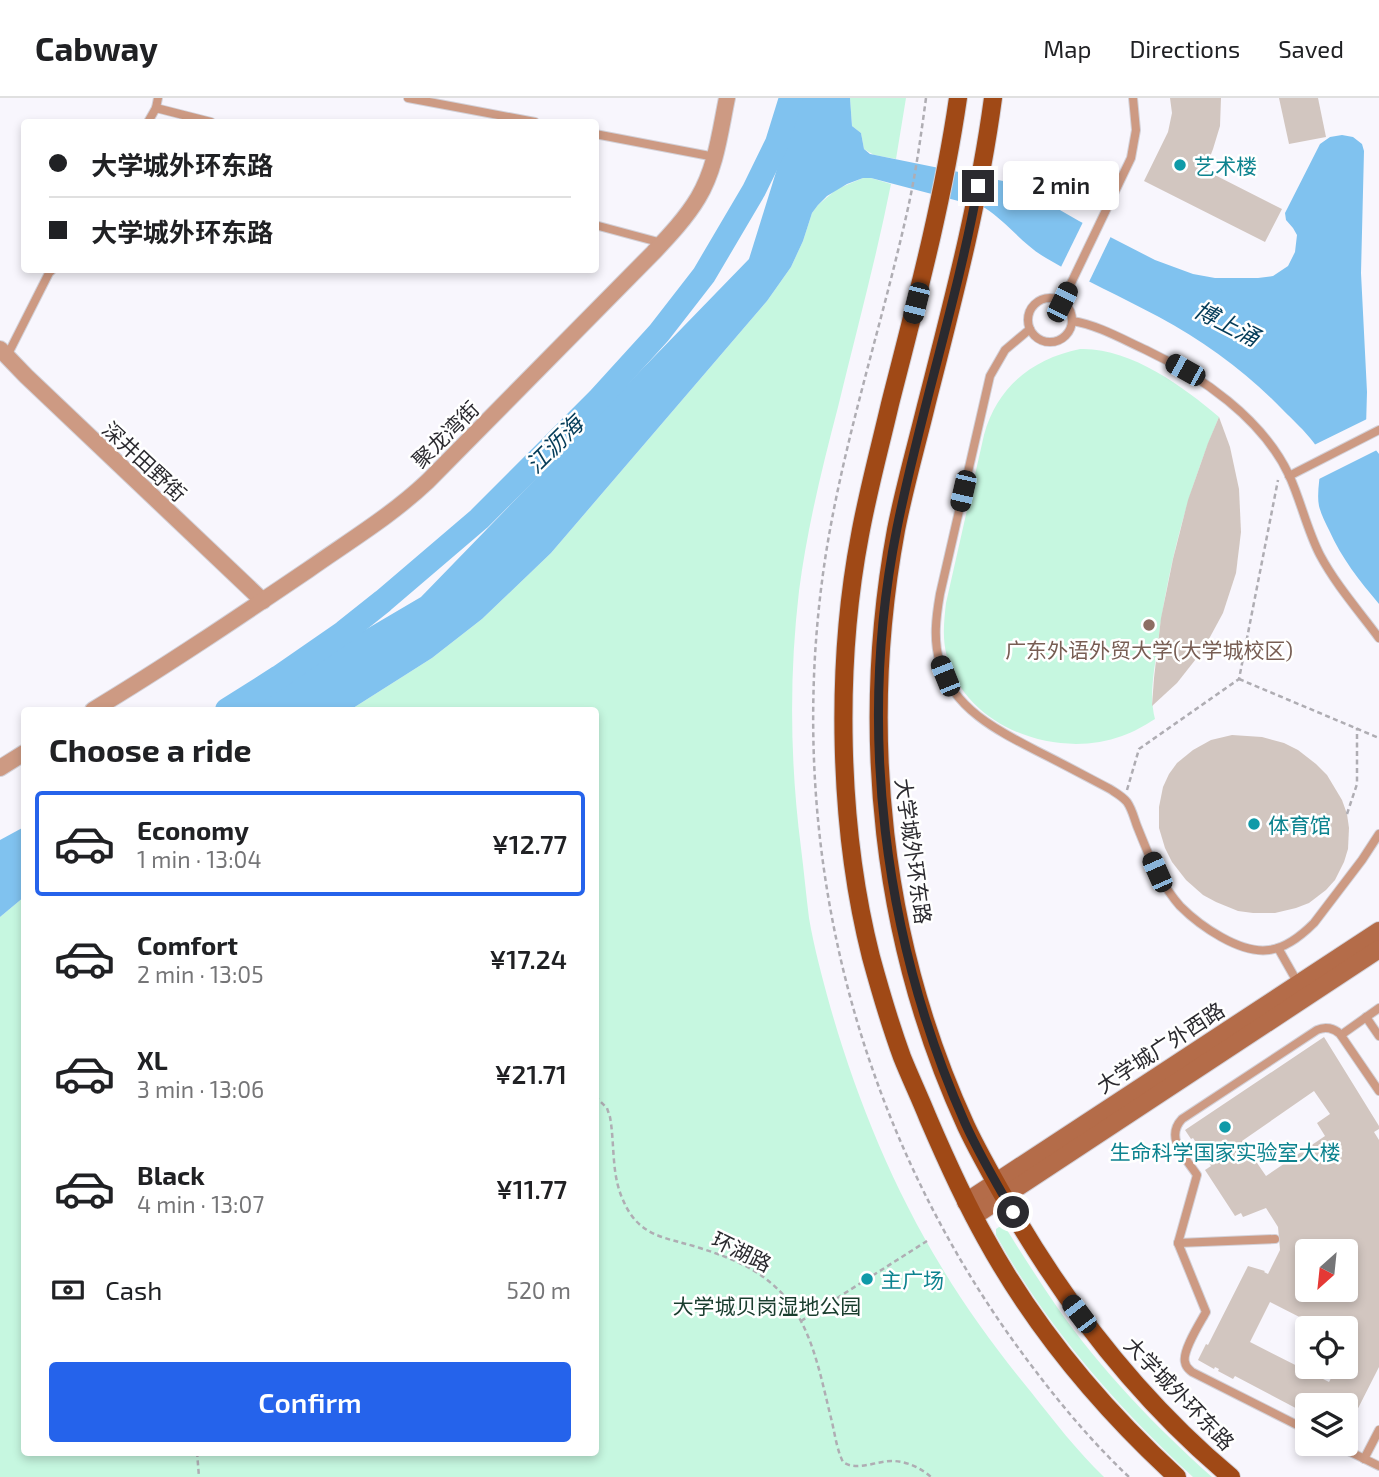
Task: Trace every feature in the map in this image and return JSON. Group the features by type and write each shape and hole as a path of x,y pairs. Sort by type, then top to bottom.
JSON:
{"main road":[{"path":"958,98 953,138 937,213 859,537 845,661 844,722 845,783 861,907 870,954 902,1057 970,1209 1010,1279 1037,1319 1122,1423 1177,1477"},
{"name":"大学城外环东路","path":"993,98 985,154 964,256 896,531 884,616 878,739 889,864 911,972 930,1034 965,1124 1000,1189 1043,1263 1089,1328 1140,1390 1193,1444 1231,1477"},
{"name":"大学城广外西路","path":"970,1209 1302,990 1379,931"},
{"name":"大学城广外西路","path":"1302,990 1379,949"}],"street":[{"name":"聚龙湾街","path":"98,707 263,601 413,495 683,220 699,198 709,176 727,98"},
{"name":"深井田野街","path":"3,352 263,601"},
{"path":"0,768 21,755"}],"lane":[{"path":"150,119 158,98"},
{"path":"408,98 519,119"},
{"path":"1062,302 1131,158 1136,130 1133,98"},
{"path":"156,108 199,119"},
{"path":"599,135 715,157"},
{"path":"599,226 662,243"},
{"path":"3,352 48,273"},
{"path":"1047,298 1062,302 1068,308 1072,321 1069,331 1057,341 1041,340 1030,329 1029,314 1038,302 1047,298"},
{"path":"1072,321 1100,329 1185,370 1210,387 1247,419 1260,433 1289,476 1309,531 1326,566 1379,638"},
{"path":"1030,329 1004,350 994,367 940,594 936,615 940,663 956,694 989,725 1124,799 1157,872 1181,907 1215,933 1237,944 1261,950 1278,948 1298,937 1314,923 1379,834"},
{"path":"1289,476 1377,431"},
{"path":"1278,948 1302,990"},
{"path":"1341,1035 1379,1008"},
{"path":"1366,1017 1379,1036"},
{"path":"1295,1424 1186,1367 1185,1353 1206,1312 1178,1243 1198,1175 1175,1140 1174,1133 1182,1119 1324,1028 1332,1029 1341,1035 1379,1091"},
{"path":"1178,1243 1275,1239"},
{"path":"1364,1459 1379,1430"},
{"path":"1358,1456 1379,1466"}],"path":[{"path":"1124,799 1139,749 1239,680 1282,463"},
{"path":"1239,680 1379,738"},
{"path":"1347,814 1357,784 1357,728"},
{"name":"环湖路","path":"599,1100 607,1108 610,1117 618,1188 635,1221 658,1237 701,1249 756,1271 778,1288 793,1307 810,1340 843,1462 851,1466 885,1462 905,1463 931,1477"},
{"path":"801,1321 927,1241"},
{"path":"197,1456 199,1477"}],"green space":[{"path":"850,98 906,98 896,159 874,155 864,149 861,133 852,126"},
{"name":"大学城贝岗湿地公园","path":"863,178 891,184 816,499 799,591 792,687 793,752 797,816 811,929 830,1006 851,1074 891,1173 924,1237 962,1300 996,1347 1066,1436 1104,1477 0,1477 0,917 21,900 21,1456 599,1456 599,707 355,707 432,658 482,619 551,553 767,301 791,267 812,213 837,189"},
{"path":"1080,349 1099,350 1136,361 1172,381 1219,417 1197,474 1173,560 1153,675 1152,702 1155,719 1122,736 1097,742 1070,744 1017,732 994,720 973,703 957,682 947,657 944,630 946,603 990,418 1007,389 1032,368"},
{"path":"999,1227 1007,1230 1057,1307 1110,1375 1170,1438 1212,1477 1193,1477 1110,1394 1037,1301 996,1235 996,1229"}],"water":[{"name":"博上涌","path":"799,98 850,98 852,126 861,133 864,149 870,154 1013,183 1155,260 1193,274 1215,278 1273,276 1288,266 1295,252 1297,235 1286,220 1285,213 1320,144 1330,137 1353,137 1362,144 1364,151 1361,273 1367,392 1366,427 1372,445 1379,454 1379,604 1345,560 1322,515 1318,498 1320,458 1314,443 1268,395 1239,370 1176,326 1046,258 985,208 863,178 827,196 818,205 812,213 791,267 767,301 551,553 482,619 432,658 355,707 234,707 421,597 749,259"},
{"path":"21,829 21,900 0,917 0,840"}],"pier":[{"path":"1084,220 1112,234 1088,284 1060,269"},
{"path":"1369,418 1370,434 1379,449 1315,481 1317,459 1312,446"}],"building":[{"name":"艺术楼","path":"1170,98 1221,98 1220,126 1205,170 1282,209 1265,242 1144,181 1168,132 1172,113"},
{"name":"艺术楼","path":"1279,98 1318,98 1326,137 1289,144"},
{"path":"1219,417 1230,447 1239,489 1241,532 1236,573 1223,613 1203,650 1177,683 1152,706 1161,618 1173,559 1188,500"},
{"name":"体育馆","path":"1232,735 1262,737 1298,750 1327,775 1342,800 1349,828 1344,862 1335,880 1309,903 1275,913 1238,911 1203,895 1186,880 1165,848 1159,828 1159,807 1169,774 1177,763 1193,750 1211,740"},
{"path":"1324,1037 1379,1126 1374,1132 1379,1140 1379,1367 1358,1408 1358,1393 1295,1393 1295,1408 1198,1360 1248,1266 1268,1274 1280,1250 1278,1227 1266,1208 1243,1217 1241,1213 1235,1216 1205,1170 1211,1166 1193,1143 1193,1138 1191,1139 1185,1130","holes":["1314,1091 1330,1114 1317,1123 1325,1136 1266,1176 1242,1141"]}],"waterway":[{"name":"江沥海","path":"232,707 344,632 383,601 479,519 598,400 659,333 704,275 754,190 777,143 791,98"}],"place":[{"name":"艺术楼","path":"1180,165"},
{"name":"广东外语外贸大学(大学城校区)","path":"1149,625"},
{"name":"体育馆","path":"1254,824"},
{"name":"生命科学国家实验室大楼","path":"1225,1127"},
{"name":"主广场","path":"867,1279"}],"route":[{"path":"978,186 964,256 896,531 884,616 878,739 889,864 911,972 930,1034 965,1124 1013,1212"}]}
